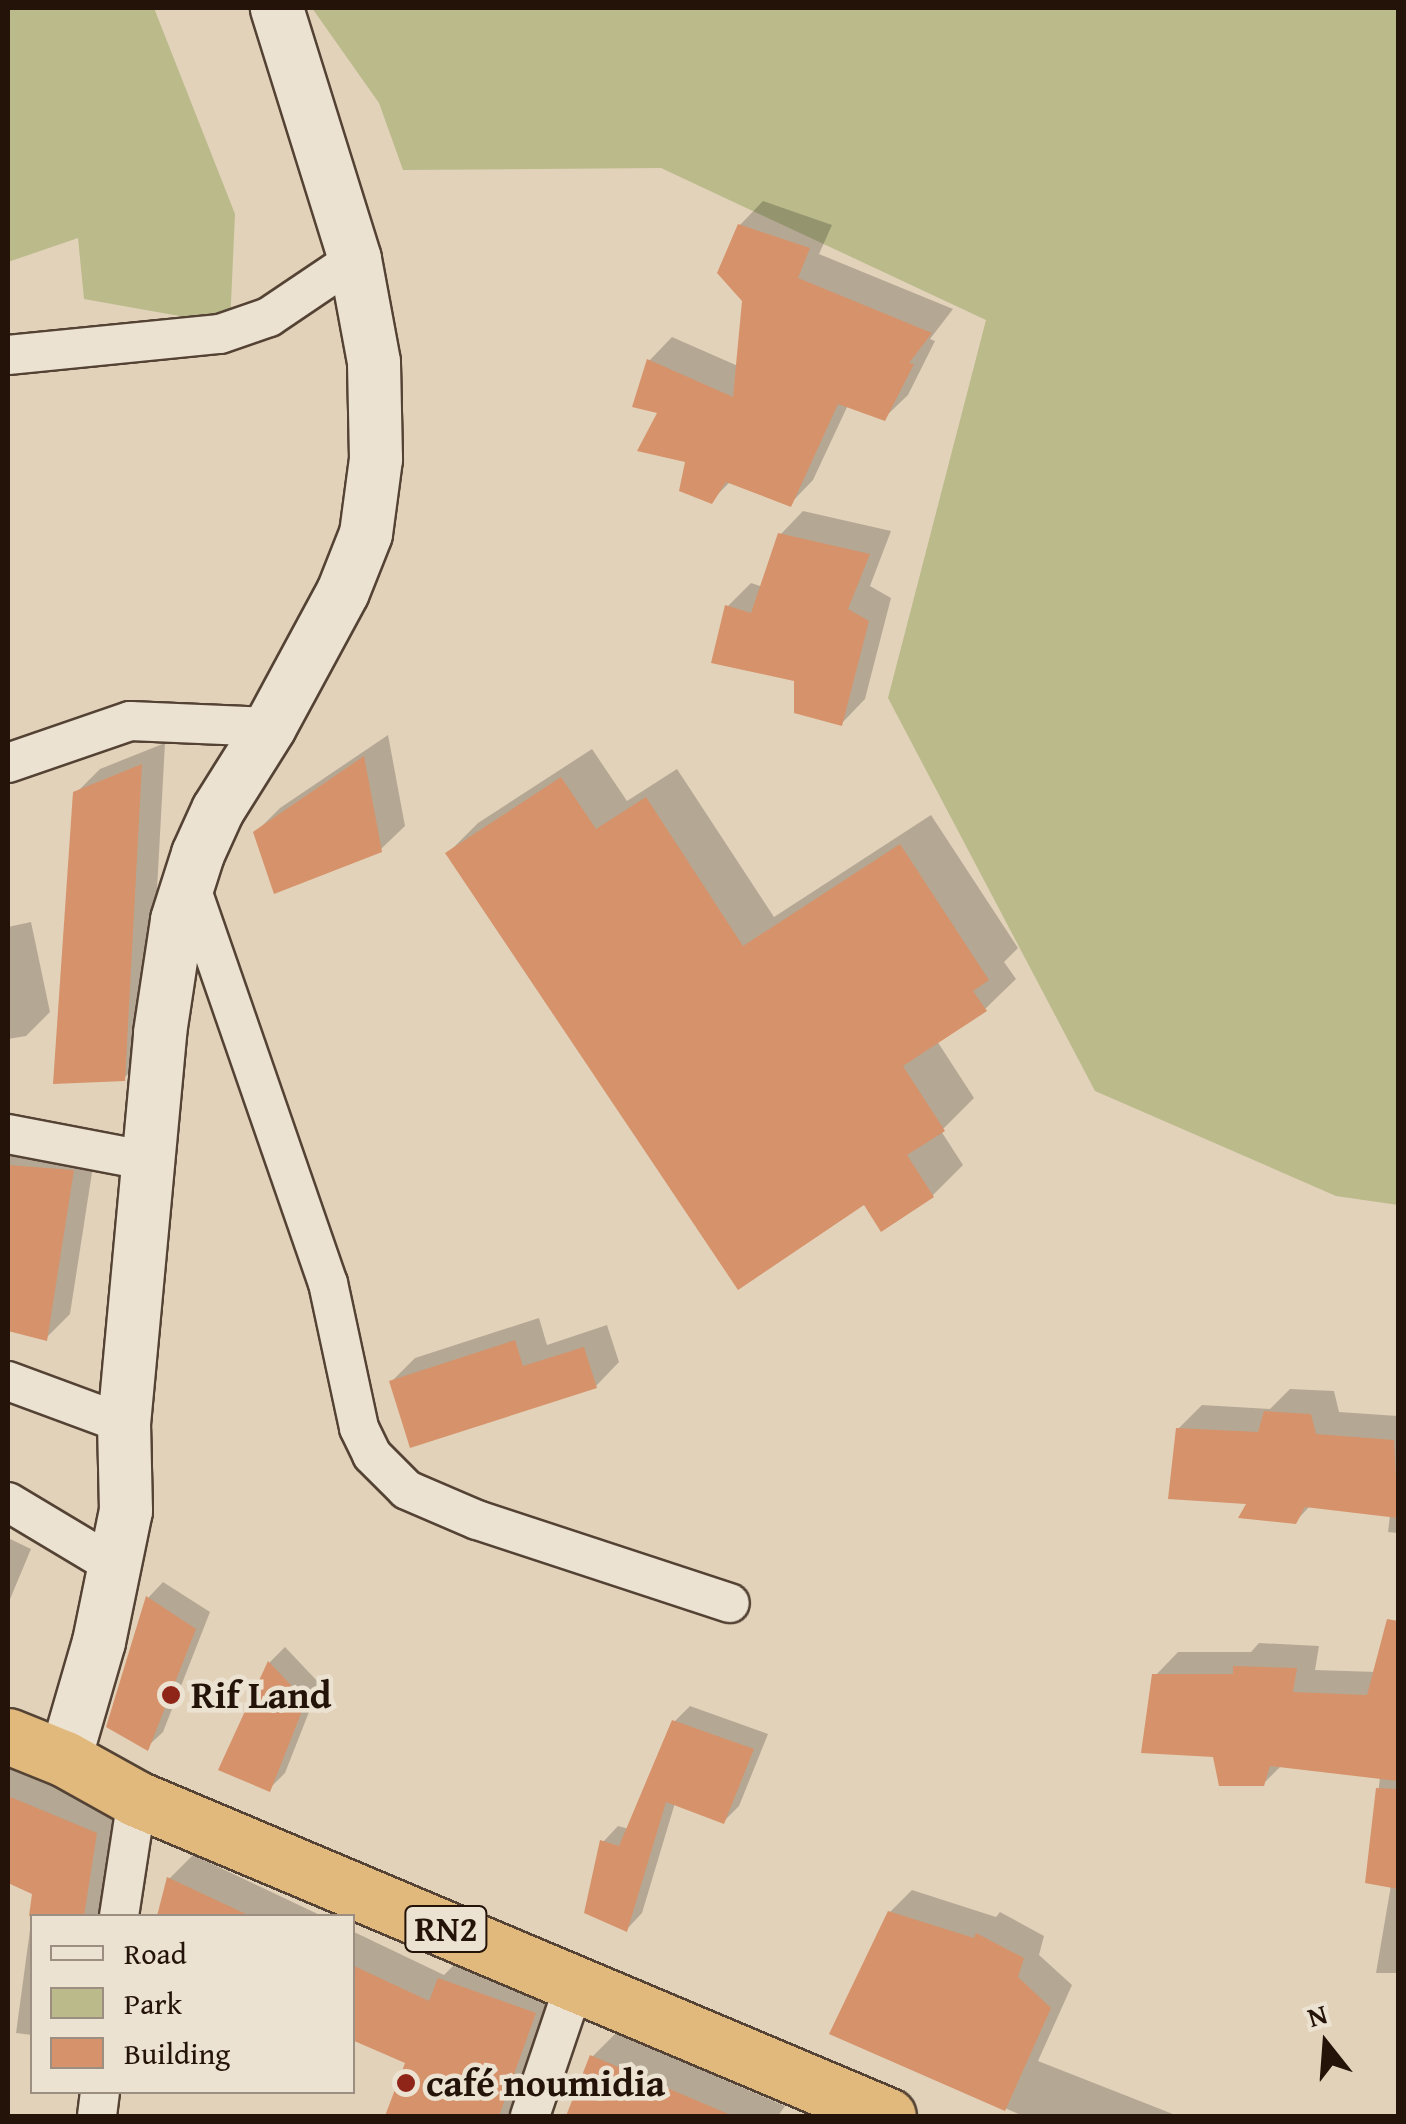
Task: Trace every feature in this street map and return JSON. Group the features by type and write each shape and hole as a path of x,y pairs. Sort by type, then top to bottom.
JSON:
{"highway":[{"name":"RN2","path":"8,1736 65,1759 137,1798 888,2116"}],"street":[{"path":"65,1759 99,1642 126,1511 124,1424 148,1160 171,958 189,882 218,810 270,727 342,592 366,534 376,459 374,362 355,259 276,8"},
{"path":"8,355 220,334 269,317 355,259"},
{"path":"8,763 130,721 270,727"},
{"path":"189,882 328,1282 359,1428 372,1455 406,1490 477,1520 730,1602"},
{"path":"8,1134 148,1160"},
{"path":"8,1381 124,1424"},
{"path":"8,1502 114,1566"},
{"path":"119,1914 137,1798"},
{"path":"530,2116 575,1983"}],"green space":[{"path":"8,8 154,8 235,214 230,325 84,299 78,238 8,262"},
{"path":"312,8 1398,8 1398,1205 1336,1196 1095,1091 888,698 986,320 661,168 403,170 379,103"}],"building":[{"path":"738,224 810,248 798,278 932,333 909,363 914,364 885,421 838,404 791,507 726,482 712,504 679,491 685,462 637,451 657,413 632,407 647,359 733,397 742,301 717,273"},
{"path":"778,533 870,554 848,609 869,621 842,726 794,713 794,681 711,663 725,605 751,613"},
{"path":"364,756 382,852 274,894 253,832"},
{"path":"142,764 125,1081 53,1084 73,792"},
{"path":"561,777 596,829 646,797 743,946 900,844 989,980 973,991 987,1011 903,1066 945,1131 907,1155 934,1197 881,1232 864,1205 738,1290 445,853"},
{"path":"8,1165 74,1170 47,1341 8,1331"},
{"path":"515,1340 523,1366 584,1347 597,1388 410,1448 389,1381"},
{"path":"1264,1411 1311,1414 1316,1434 1394,1440 1398,1518 1305,1507 1296,1524 1238,1518 1246,1504 1168,1499 1176,1428 1258,1432"},
{"path":"146,1596 196,1629 148,1751 106,1727"},
{"path":"1387,1619 1398,1621 1398,1781 1270,1766 1264,1786 1219,1786 1213,1757 1141,1753 1152,1674 1233,1674 1233,1666 1297,1668 1293,1692 1367,1695"},
{"path":"268,1661 306,1701 270,1792 218,1770"},
{"path":"672,1720 754,1749 724,1824 666,1802 627,1932 584,1913 600,1840 619,1846"},
{"path":"1376,1788 1398,1789 1398,1889 1365,1883"},
{"path":"8,1796 97,1833 84,1914 29,1916 32,1894 8,1883"},
{"path":"167,1877 246,1914 158,1914"},
{"path":"888,1911 974,1938 976,1933 1024,1958 1018,1977 1051,2008 1005,2111 829,2034"},
{"path":"355,1966 429,2001 438,1978 536,2013 499,2116 385,2116 405,2063 355,2041"},
{"path":"590,2055 733,2116 566,2116"}],"place":[{"name":"Rif Land","path":"171,1695"},
{"name":"café noumidia","path":"406,2083"}]}
